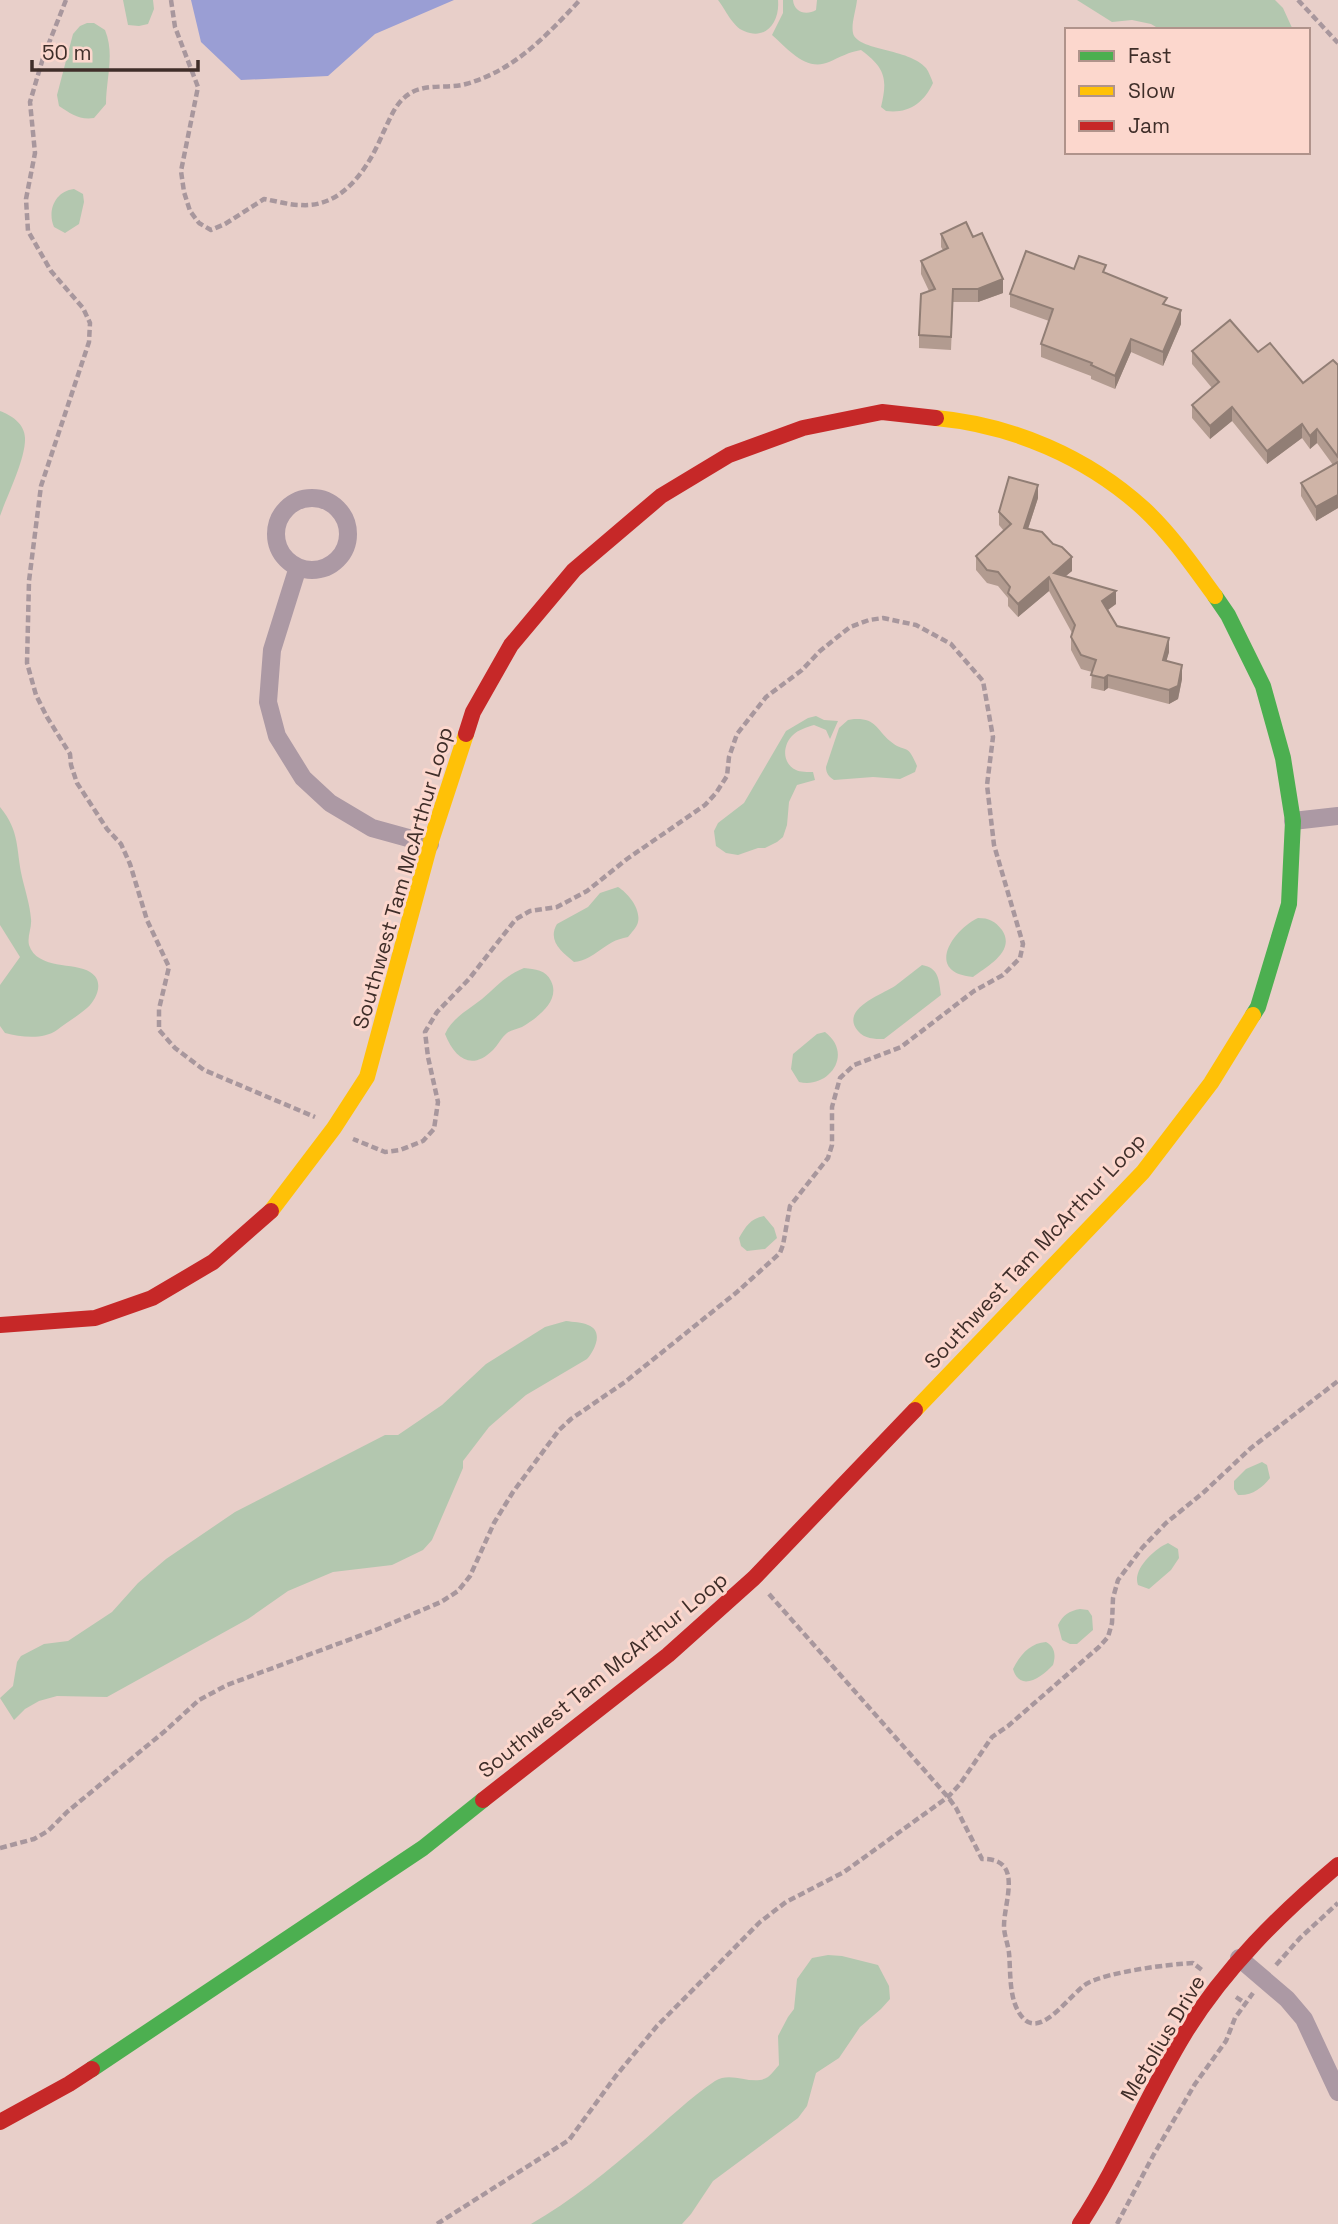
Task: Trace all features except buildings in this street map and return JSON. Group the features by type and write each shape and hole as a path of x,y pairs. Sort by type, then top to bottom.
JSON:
{"street":[{"name":"Southwest Tam McArthur Loop","path":"0,1325 95,1318 152,1298 213,1262 276,1206 334,1128 367,1077 430,844 474,712 511,645 574,570 661,495 729,455 803,428 882,412 960,420 1027,438 1090,467 1144,509 1186,556 1228,615 1263,686 1283,758 1293,821 1289,904 1258,1007 1211,1083 1143,1172 754,1578 668,1654 423,1848 69,2084 0,2122"},
{"path":"304,498 326,500 337,507 345,517 348,542 343,554 323,569 298,567 288,561 276,542 278,520 293,503 304,498"},
{"path":"298,567 272,650 268,702 277,736 303,778 330,803 372,828 430,844"},
{"path":"1293,821 1338,816"},
{"name":"Metolius Drive","path":"1080,2224 1186,2033 1219,1984 1239,1958 1284,1912 1338,1865"},
{"path":"1239,1958 1287,1999 1304,2019 1338,2092"}],"path":[{"path":"0,1849 34,1839 48,1831 199,1700 227,1685 378,1629 441,1602 458,1591 470,1576 494,1523 513,1492 559,1430 625,1382 737,1292 780,1253 790,1206 828,1158 832,1145 832,1107 840,1078 854,1065 901,1046 974,991 1003,975 1020,958 1023,944 994,845 987,785 992,737 983,681 951,644 916,625 883,618 850,627 820,651 802,670 766,697 737,734 729,757 727,776 705,805 627,859 587,891 557,906 530,911 516,919 469,979 438,1012 425,1032 438,1102 435,1129 424,1141 400,1150 385,1152 354,1140 313,1116 204,1070 175,1048 159,1031 159,1009 169,967 147,920 131,863 121,844 107,830 77,783 70,754 36,695 27,663 29,581 41,486 89,342 90,323 83,308 51,271 28,231 26,199 35,153 30,102 43,58 66,0"},
{"path":"171,0 175,27 198,87 181,172 184,192 190,211 200,223 211,230 264,199 302,205 332,200 362,174 394,108 409,94 421,89 465,84 508,67 538,44 580,0"},
{"path":"1298,0 1338,43"},
{"path":"437,2224 569,2140 657,2026 760,1922 786,1902 844,1872 948,1797 992,1737 1100,1647 1108,1637 1118,1580 1142,1548 1166,1523 1251,1448 1338,1381"},
{"path":"754,1578 948,1797 982,1859 992,1859 1004,1866 1009,1880 1004,1927 1013,1996 1025,2020 1033,2024 1043,2023 1089,1982 1118,1974 1193,1963 1245,2003"},
{"path":"1117,2224 1154,2154 1195,2084 1226,2041 1235,2018 1245,2003 1300,1938 1338,1903"}],"green space":[{"path":"123,0 153,0 154,9 148,24 128,25"},
{"path":"718,0 778,0 777,15 765,31 744,31 736,26"},
{"path":"783,0 793,0 798,10 808,13 816,10 817,0 857,0 853,33 857,39 918,61 926,68 933,83 929,90 920,101 908,109 886,111 881,107 883,74 875,62 861,50 821,64 805,62 798,58 772,35 783,13"},
{"path":"1077,0 1275,0 1283,8 1292,28 1158,28 1132,20 1112,22"},
{"path":"87,23 94,23 105,30 110,57 106,104 94,118 75,116 59,106 57,95 73,34"},
{"path":"74,189 83,194 84,202 79,224 65,233 54,227 52,208 57,198"},
{"path":"0,411 20,424 25,438 19,466 0,516"},
{"path":"816,716 824,720 838,721 830,739 826,730 814,725 797,732 787,743 785,753 791,767 798,771 813,772 815,780 797,785 789,802 783,837 765,848 738,855 726,853 716,846 714,831 718,823 744,803 786,731"},
{"path":"848,720 871,722 895,745 908,751 917,766 915,772 900,779 831,778 826,767 839,728"},
{"path":"0,807 11,824 16,840 30,914 29,945 33,953 48,962 90,972 95,976 98,985 94,1000 87,1008 57,1030 45,1035 32,1037 5,1033 0,1026 0,985 20,957 0,925"},
{"path":"618,887 630,897 636,907 636,926 628,937 612,942 582,961 574,962 555,941 554,930 557,924 588,907 600,893"},
{"path":"978,918 989,919 1002,930 1005,938 1003,951 973,977 958,974 950,968 946,960 947,951 959,932"},
{"path":"922,965 935,972 941,995 884,1039 861,1034 854,1023 858,1009"},
{"path":"524,968 543,972 549,977 553,995 546,1008 522,1027 507,1033 493,1050 478,1060 471,1061 459,1056 445,1034 448,1028 512,974"},
{"path":"825,1032 837,1050 834,1068 820,1080 799,1082 791,1069 793,1054 817,1034"},
{"path":"764,1216 774,1228 777,1238 765,1249 747,1251 741,1246 739,1238 749,1224"},
{"path":"566,1321 586,1324 596,1332 595,1346 590,1355 526,1395 489,1427 463,1461 463,1468 432,1540 423,1550 392,1565 333,1572 288,1591 248,1619 107,1697 57,1696 39,1701 25,1709 14,1720 0,1698 13,1686 17,1662 21,1656 44,1644 68,1641 112,1612 138,1583 166,1559 235,1512 385,1435 398,1435 442,1405 486,1364 545,1327"},
{"path":"1262,1462 1267,1465 1270,1478 1256,1491 1238,1495 1234,1489 1234,1481 1246,1469"},
{"path":"1168,1543 1178,1549 1179,1558 1171,1570 1149,1589 1138,1585 1141,1567"},
{"path":"1080,1609 1088,1610 1092,1616 1093,1630 1077,1644 1070,1644 1062,1640 1058,1625 1067,1614"},
{"path":"1046,1642 1054,1652 1053,1665 1037,1678 1021,1680 1013,1669 1019,1659 1030,1647"},
{"path":"828,1955 878,1965 889,1986 890,1999 860,2027 839,2058 816,2073 807,2106 798,2118 713,2181 682,2224 531,2224 589,2185 715,2081 728,2077 762,2080 769,2076 779,2065 778,2036 794,2009 797,1979 812,1958"}],"water":[{"path":"191,0 454,0 375,34 328,76 241,80 201,42"}],"traffic: fast":[{"path":"1215,596 1228,615 1263,686 1283,758 1293,821 1289,904 1258,1007 1253,1015"},
{"path":"92,2069 423,1848 483,1800"}],"traffic: slow":[{"path":"936,418 993,428 1020,436 1073,459 1098,474 1122,490 1154,519 1215,596"},
{"path":"271,1211 334,1128 367,1077 430,844 466,734"},
{"path":"915,1410 1143,1172 1211,1083 1253,1015"}],"traffic: jam":[{"path":"466,734 473,712 511,645 574,570 661,496 729,455 803,428 882,412 936,418"},
{"path":"0,1325 95,1318 152,1298 213,1262 271,1211"},
{"path":"483,1800 668,1655 754,1578 915,1410"},
{"path":"1080,2224 1171,2057 1201,2009 1255,1943 1338,1865"},
{"path":"0,2122 92,2069"}]}
